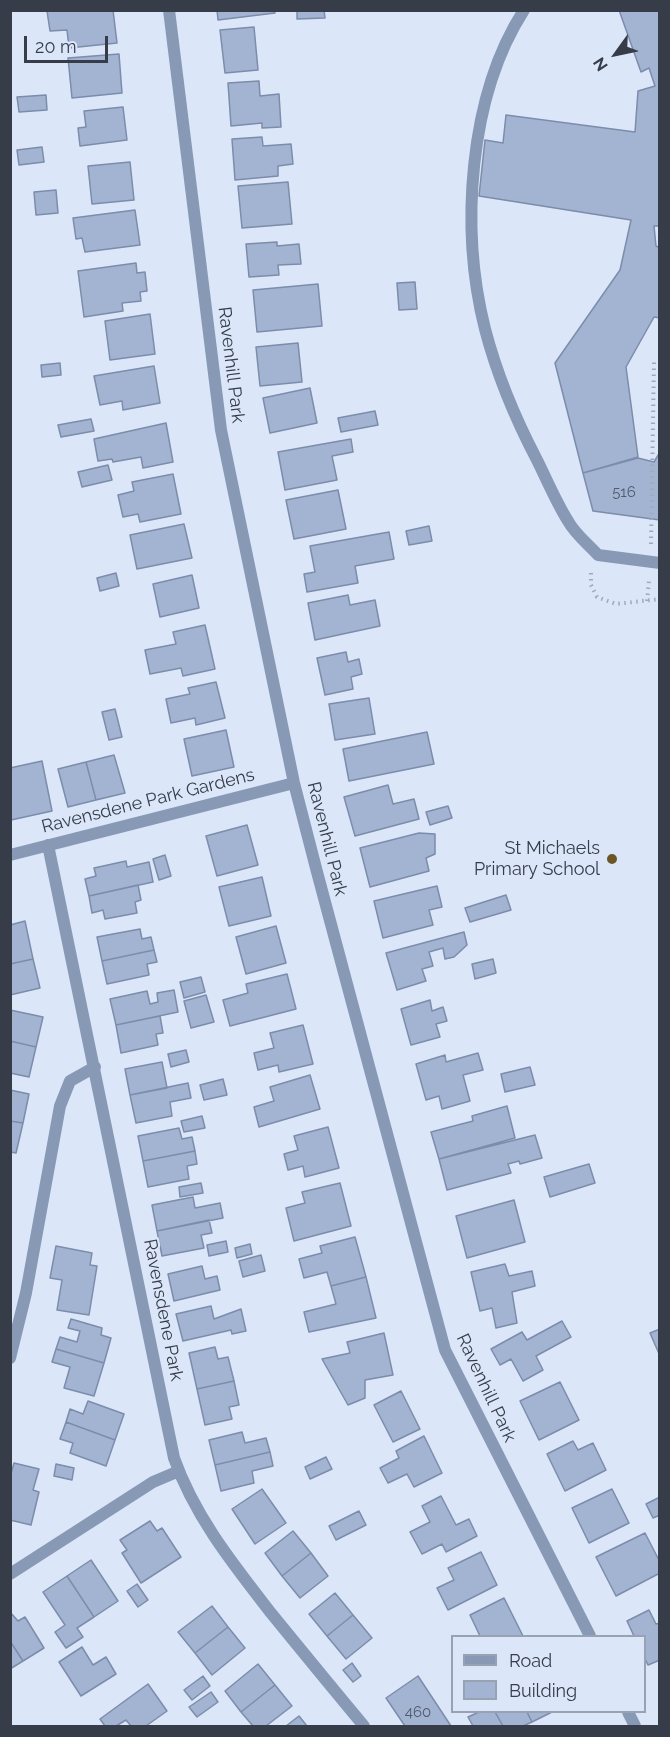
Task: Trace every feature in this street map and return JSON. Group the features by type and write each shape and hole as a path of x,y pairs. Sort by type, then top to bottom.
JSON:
{"street":[{"name":"Ravenhill Park","path":"169,10 221,430 294,783 445,1350 589,1635"},
{"path":"524,10 512,29 495,68 480,130 470,200 485,327 508,399 569,523 598,555 655,563"},
{"name":"Ravensdene Park Gardens","path":"10,855 294,783"},
{"name":"Ravensdene Park","path":"48,845 179,1471 196,1511 233,1564 364,1726"},
{"path":"10,1358 26,1293 60,1106 70,1081 95,1067"},
{"path":"10,1574 153,1482 179,1471"}],"path":[{"path":"654,361 655,563"},
{"path":"598,555 590,576 597,597 616,604 660,599"}],"building":[{"path":"113,10 117,43 69,48 67,30 50,31 47,11"},
{"path":"217,10 274,10 275,13 218,20"},
{"path":"297,10 324,10 325,18 297,19"},
{"path":"619,10 660,10 660,226 654,226 656,246 660,248 660,318 654,317 626,367 638,457 583,473 555,363 620,270 631,220 479,196 485,140 503,143 506,115 635,132 638,91 655,86 649,68 641,72"},
{"path":"254,27 258,70 225,73 220,30"},
{"path":"119,54 122,93 72,98 68,58"},
{"path":"259,81 260,96 279,94 281,127 262,128 262,123 231,126 228,83"},
{"path":"46,95 47,110 19,112 17,97"},
{"path":"123,107 127,140 80,146 78,128 86,127 84,111"},
{"path":"262,137 263,146 291,144 293,164 278,166 278,176 235,180 232,139"},
{"path":"42,147 44,162 19,165 17,150"},
{"path":"130,162 134,200 92,204 88,166"},
{"path":"288,182 292,224 242,228 238,186"},
{"path":"56,190 58,213 36,215 34,192"},
{"path":"135,210 140,245 85,252 82,238 76,239 73,218"},
{"path":"277,242 277,246 299,244 301,264 278,265 279,275 249,277 246,244"},
{"path":"136,263 137,273 145,272 147,291 140,292 141,301 122,303 123,311 84,317 78,271"},
{"path":"415,282 417,309 399,310 397,283"},
{"path":"318,284 322,326 257,332 253,290"},
{"path":"150,314 155,354 110,360 105,321"},
{"path":"298,343 302,382 260,386 256,347"},
{"path":"60,363 61,375 42,377 41,365"},
{"path":"154,366 160,403 123,410 122,401 100,405 94,376"},
{"path":"310,388 317,423 270,433 263,398"},
{"path":"375,411 378,425 341,432 338,418"},
{"path":"91,419 94,431 61,437 58,425"},
{"path":"166,423 173,462 143,468 141,457 113,462 112,459 98,461 94,439"},
{"path":"351,439 353,452 332,456 337,480 285,490 278,452"},
{"path":"660,452 660,520 593,511 583,473 638,458 654,462"},
{"path":"108,465 112,480 82,487 78,472"},
{"path":"173,474 181,514 140,522 138,514 123,517 118,495 134,491 132,482"},
{"path":"338,490 346,529 294,539 286,500"},
{"path":"184,524 192,558 137,569 130,535"},
{"path":"429,526 432,541 409,545 406,531"},
{"path":"389,532 394,559 355,566 358,583 307,592 304,574 315,572 310,546"},
{"path":"116,573 119,586 100,591 97,578"},
{"path":"192,575 199,608 160,617 153,584"},
{"path":"348,595 350,605 375,600 380,626 315,640 308,603"},
{"path":"205,625 215,669 183,676 181,668 150,674 145,650 176,644 173,632"},
{"path":"346,652 348,662 359,659 362,674 351,677 353,689 325,695 317,658"},
{"path":"216,682 225,718 196,725 195,718 171,723 166,699 190,694 188,688"},
{"path":"369,698 375,734 335,740 329,704"},
{"path":"115,709 122,737 109,740 102,712"},
{"path":"226,730 234,767 192,776 184,739"},
{"path":"427,732 434,764 349,781 343,749"},
{"path":"114,755 125,793 96,800 86,762"},
{"path":"42,761 52,811 11,820 10,768"},
{"path":"86,762 96,800 68,807 58,769"},
{"path":"388,785 393,804 414,799 419,819 355,836 344,797"},
{"path":"448,806 452,818 430,825 426,812"},
{"path":"247,825 258,865 217,876 206,836"},
{"path":"419,833 435,834 435,854 426,858 429,871 370,887 360,848"},
{"path":"165,855 171,876 159,880 153,859"},
{"path":"126,861 127,867 149,862 153,882 89,896 85,879 96,876 94,868"},
{"path":"262,877 271,916 229,926 219,887"},
{"path":"138,885 141,900 135,902 137,913 105,919 103,910 92,913 89,896"},
{"path":"437,886 442,907 429,910 433,925 383,938 374,901"},
{"path":"506,895 511,910 470,922 465,908"},
{"path":"25,921 33,959 10,964 10,925"},
{"path":"276,926 286,963 246,974 236,937"},
{"path":"140,929 142,939 151,937 154,950 102,961 97,937"},
{"path":"464,932 467,945 454,957 445,959 443,948 429,952 433,966 422,969 426,981 397,990 386,953"},
{"path":"154,950 157,962 147,964 149,975 107,984 102,961"},
{"path":"33,959 40,988 10,995 10,964"},
{"path":"493,959 496,973 475,979 472,964"},
{"path":"287,974 296,1009 230,1026 223,1000 248,993 246,984"},
{"path":"201,977 205,992 184,998 180,982"},
{"path":"174,990 178,1012 116,1025 110,999 147,991 150,1004 158,1002 157,993"},
{"path":"206,995 214,1022 191,1028 184,1001"},
{"path":"430,1000 432,1011 443,1007 447,1021 436,1024 440,1037 411,1045 401,1009"},
{"path":"10,1010 43,1017 36,1047 10,1041"},
{"path":"160,1016 163,1033 156,1034 158,1045 121,1053 116,1025"},
{"path":"303,1025 313,1064 279,1072 278,1065 258,1070 254,1053 274,1048 270,1033"},
{"path":"10,1041 36,1047 29,1077 10,1073"},
{"path":"186,1050 189,1062 171,1067 168,1054"},
{"path":"478,1053 483,1070 463,1075 470,1101 442,1109 439,1096 426,1100 416,1064 445,1055 446,1062"},
{"path":"162,1062 167,1088 130,1095 125,1069"},
{"path":"530,1067 535,1085 505,1092 501,1074"},
{"path":"310,1075 320,1109 259,1127 254,1107 274,1101 270,1087"},
{"path":"223,1079 227,1095 204,1100 200,1085"},
{"path":"188,1083 191,1098 170,1102 172,1116 136,1123 130,1095"},
{"path":"10,1090 29,1094 23,1123 10,1121"},
{"path":"507,1106 515,1138 439,1159 431,1132 473,1121 472,1116"},
{"path":"202,1116 205,1128 184,1132 181,1121"},
{"path":"10,1121 23,1123 16,1153 10,1152"},
{"path":"328,1127 339,1168 305,1177 303,1166 288,1170 284,1154 298,1150 294,1136"},
{"path":"179,1128 182,1139 192,1137 195,1151 143,1161 138,1136"},
{"path":"535,1135 542,1158 520,1164 519,1161 508,1164 511,1173 447,1190 439,1159"},
{"path":"195,1151 197,1164 187,1166 189,1179 148,1187 143,1161"},
{"path":"589,1164 595,1183 550,1197 544,1177"},
{"path":"201,1183 203,1193 180,1197 179,1187"},
{"path":"340,1183 351,1226 294,1241 286,1208 305,1203 302,1192"},
{"path":"193,1197 195,1208 220,1203 223,1218 157,1231 152,1205"},
{"path":"514,1200 525,1242 467,1258 456,1216"},
{"path":"209,1220 212,1233 201,1235 204,1248 162,1256 157,1231"},
{"path":"355,1237 366,1277 331,1286 327,1272 304,1278 299,1259 322,1253 320,1246"},
{"path":"226,1241 228,1252 209,1256 207,1245"},
{"path":"250,1244 252,1254 237,1258 235,1248"},
{"path":"56,1246 92,1253 90,1265 97,1266 89,1315 57,1310 62,1280 50,1278"},
{"path":"261,1255 265,1271 243,1277 239,1261"},
{"path":"505,1264 509,1276 532,1271 535,1286 512,1292 517,1323 496,1328 492,1308 480,1311 471,1272"},
{"path":"202,1266 205,1279 217,1276 220,1290 174,1301 168,1274"},
{"path":"366,1277 376,1318 309,1332 304,1312 336,1304 331,1286"},
{"path":"211,1306 214,1319 241,1309 246,1331 232,1334 231,1330 183,1341 176,1314"},
{"path":"71,1319 102,1328 101,1335 111,1338 104,1363 56,1349 60,1337 77,1342 80,1331 68,1328"},
{"path":"562,1321 571,1337 536,1356 543,1370 523,1381 511,1359 500,1365 491,1349 522,1332 527,1340"},
{"path":"660,1329 660,1356 650,1333"},
{"path":"384,1333 393,1375 365,1380 365,1398 348,1405 322,1359 350,1353 347,1342"},
{"path":"215,1347 218,1359 228,1357 234,1381 197,1389 189,1353"},
{"path":"56,1349 104,1363 94,1396 64,1388 70,1367 52,1362"},
{"path":"234,1381 239,1405 229,1407 232,1419 205,1425 197,1389"},
{"path":"560,1382 579,1420 539,1440 520,1401"},
{"path":"401,1391 420,1429 393,1442 374,1405"},
{"path":"88,1401 124,1414 115,1440 66,1422 70,1409 83,1414"},
{"path":"66,1422 115,1440 106,1466 70,1453 73,1443 60,1439"},
{"path":"242,1432 245,1443 266,1438 270,1452 215,1465 209,1440"},
{"path":"424,1436 442,1473 414,1487 407,1474 388,1483 380,1468 399,1458 396,1451"},
{"path":"573,1441 578,1450 593,1443 606,1470 565,1491 547,1454"},
{"path":"270,1452 273,1466 252,1471 254,1483 221,1491 215,1465"},
{"path":"326,1457 332,1469 310,1479 305,1467"},
{"path":"14,1463 39,1469 33,1490 39,1492 31,1525 10,1520 10,1477"},
{"path":"56,1464 74,1468 72,1480 54,1476"},
{"path":"262,1489 286,1523 255,1544 232,1509"},
{"path":"612,1489 629,1523 589,1543 572,1508"},
{"path":"441,1496 456,1525 469,1519 477,1536 446,1552 442,1544 422,1554 410,1532 430,1522 422,1506"},
{"path":"660,1497 660,1515 653,1518 646,1504"},
{"path":"359,1511 366,1525 336,1540 329,1526"},
{"path":"150,1521 157,1531 162,1528 181,1557 141,1583 122,1553 127,1550 120,1540"},
{"path":"293,1531 311,1553 282,1576 265,1553"},
{"path":"645,1533 660,1562 660,1573 616,1596 596,1557"},
{"path":"481,1552 497,1585 448,1610 437,1588 454,1580 448,1568"},
{"path":"311,1553 328,1576 300,1598 282,1576"},
{"path":"91,1560 118,1601 94,1617 67,1576"},
{"path":"67,1576 94,1617 77,1628 83,1637 66,1648 55,1632 65,1625 43,1592"},
{"path":"137,1584 148,1600 138,1607 127,1591"},
{"path":"335,1593 353,1615 327,1636 309,1614"},
{"path":"504,1598 522,1635 480,1635 470,1615"},
{"path":"212,1606 228,1627 195,1653 178,1632"},
{"path":"649,1610 656,1624 660,1623 660,1660 648,1665 646,1635 634,1635 627,1621"},
{"path":"10,1612 18,1621 25,1617 44,1648 23,1661 10,1641"},
{"path":"353,1615 372,1638 346,1659 327,1636"},
{"path":"228,1627 245,1648 212,1675 195,1653"},
{"path":"10,1641 23,1661 10,1669"},
{"path":"82,1647 93,1665 106,1657 116,1674 81,1696 59,1662"},
{"path":"352,1663 361,1676 353,1682 343,1670"},
{"path":"258,1664 275,1685 241,1712 225,1691"},
{"path":"203,1676 210,1686 192,1700 184,1690"},
{"path":"418,1676 451,1726 405,1726 386,1698"},
{"path":"148,1684 167,1711 146,1726 131,1726 126,1720 116,1726 105,1726 100,1719"},
{"path":"275,1685 292,1706 266,1726 253,1726 241,1712"},
{"path":"211,1692 218,1702 197,1717 189,1707"},
{"path":"477,1713 496,1713 503,1726 473,1726 468,1717"},
{"path":"496,1713 528,1713 532,1722 523,1726 503,1726"},
{"path":"528,1713 550,1713 532,1722"},
{"path":"299,1716 307,1726 286,1726"}],"place":[{"name":"St Michaels Primary School","path":"612,859"}]}
